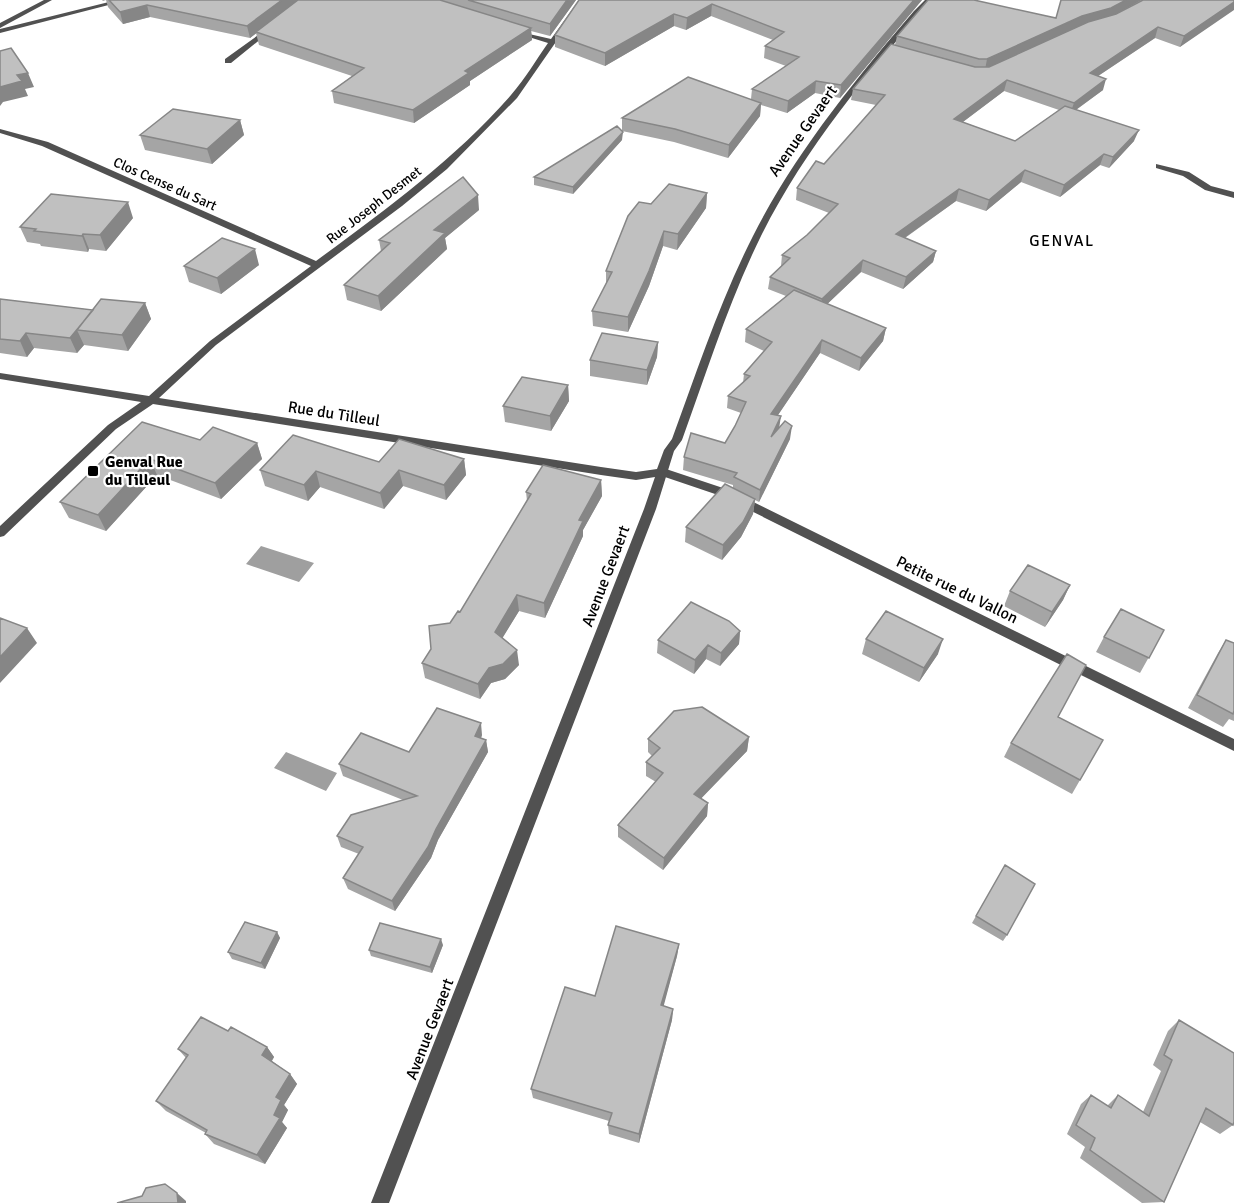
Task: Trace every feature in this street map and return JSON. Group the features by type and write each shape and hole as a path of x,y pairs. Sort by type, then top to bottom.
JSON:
{"street":[{"path":"0,27 49,0"},
{"path":"0,31 125,0"},
{"name":"Rue Joseph Desmet","path":"0,533 112,427 151,400 213,344 399,204 444,166 514,96 582,0"},
{"name":"Avenue Gevaert","path":"380,1203 663,472 669,450 677,440 734,287 772,208 809,146 851,90 892,50 929,0"},
{"path":"228,61 274,25"},
{"path":"510,29 553,42"},
{"name":"Clos Cense du Sart","path":"0,131 45,144 317,265"},
{"path":"1159,166 1186,174 1208,188 1234,195"},
{"name":"Rue du Tilleul","path":"0,376 601,471 636,476 663,472"},
{"name":"Petite rue du Vallon","path":"663,472 725,493 1234,745"}],"shaded area":[{"path":"261,546 314,563 299,582 246,564"},
{"path":"286,752 337,773 326,791 274,768"}],"building":[{"path":"109,0 282,0 247,26 147,5 120,12"},
{"path":"298,0 440,0 531,28 465,71 469,73 413,110 332,91 364,68 256,32"},
{"path":"468,0 567,0 550,24"},
{"path":"579,0 914,0 841,85 816,81 788,101 752,89 799,57 765,46 784,32 712,4 687,18 674,14 605,53 555,35"},
{"path":"928,0 974,0 1056,18 1061,0 1126,0 1111,8 1082,16 987,59 979,59 897,36"},
{"path":"1143,0 1234,0 1234,2 1184,36 1158,27 1090,73 1106,79 1074,103 1007,80 954,119 1015,141 1065,106 1139,130 1113,157 1104,154 1064,185 1025,170 989,200 959,189 896,234 936,251 906,277 863,260 822,299 770,277 790,258 782,255 807,235 838,204 797,188 816,161 824,164 885,95 853,89 891,44 975,67 989,67 1088,22 1116,14"},
{"path":"11,48 28,73 17,75 22,81 0,87 0,51"},
{"path":"688,77 761,103 729,145 675,129 622,118"},
{"path":"173,109 240,120 207,149 140,135"},
{"path":"617,126 623,132 573,187 534,177"},
{"path":"463,177 478,195 434,230 445,233 378,296 344,285 390,243 379,240"},
{"path":"669,184 707,193 678,234 664,231 628,317 592,311 612,272 606,271 628,216 639,202 651,204"},
{"path":"51,194 128,202 100,235 83,234 82,236 34,231 36,229 20,227"},
{"path":"222,238 255,249 217,278 184,266"},
{"path":"794,290 886,328 861,358 822,340 771,414 781,416 771,437 785,421 792,426 760,490 734,477 737,473 684,457 691,433 725,443 746,402 728,396 750,376 744,374 772,342 746,329"},
{"path":"0,299 93,310 70,338 26,333 20,341 0,339"},
{"path":"101,299 145,303 122,335 77,330"},
{"path":"602,333 658,342 647,370 590,360"},
{"path":"522,377 568,385 550,416 503,406"},
{"path":"142,422 200,440 213,427 257,443 215,483 150,459 98,515 60,502"},
{"path":"293,435 379,462 399,439 464,459 444,485 399,470 380,493 316,471 304,485 260,470"},
{"path":"543,465 601,480 579,520 583,521 544,603 517,595 495,632 517,650 503,664 489,668 478,684 422,663 431,649 429,626 450,623 458,611 460,612 531,494 526,492"},
{"path":"725,484 755,499 743,522 723,545 686,527"},
{"path":"1028,565 1070,585 1052,612 1010,591"},
{"path":"691,602 729,621 740,631 721,653 708,645 695,660 658,640"},
{"path":"1121,609 1164,630 1149,658 1104,637"},
{"path":"886,611 943,639 924,668 866,639"},
{"path":"0,618 27,628 0,657"},
{"path":"1226,640 1234,643 1233,714 1197,695"},
{"path":"1067,654 1086,665 1058,717 1103,740 1080,780 1011,743"},
{"path":"702,707 749,737 694,794 708,803 664,858 618,825 663,773 646,762 660,748 648,739 674,711"},
{"path":"437,708 481,723 475,736 486,740 428,847 392,901 343,878 363,847 337,836 351,815 417,796 339,764 361,733 409,752"},
{"path":"1005,865 1035,884 1007,935 976,916"},
{"path":"245,922 277,932 261,963 228,952"},
{"path":"380,923 441,939 430,967 369,950"},
{"path":"616,926 679,944 661,1005 673,1009 639,1134 608,1125 612,1113 531,1089 565,987 595,996"},
{"path":"201,1017 228,1031 231,1027 267,1047 262,1055 290,1074 276,1097 281,1100 274,1115 280,1118 257,1155 205,1134 207,1130 156,1101 188,1055 178,1049"},
{"path":"1179,1020 1234,1053 1234,1122 1233,1125 1206,1108 1164,1202 1090,1150 1095,1138 1076,1125 1091,1095 1111,1108 1118,1095 1149,1116 1172,1060 1164,1055"},
{"path":"165,1184 177,1193 178,1203 117,1203 142,1196 146,1188"}],"place":[{"name":"Genval Rue du Tilleul","path":"93,471"}],"district":[{"name":"GENVAL","path":"1062,241"}]}
